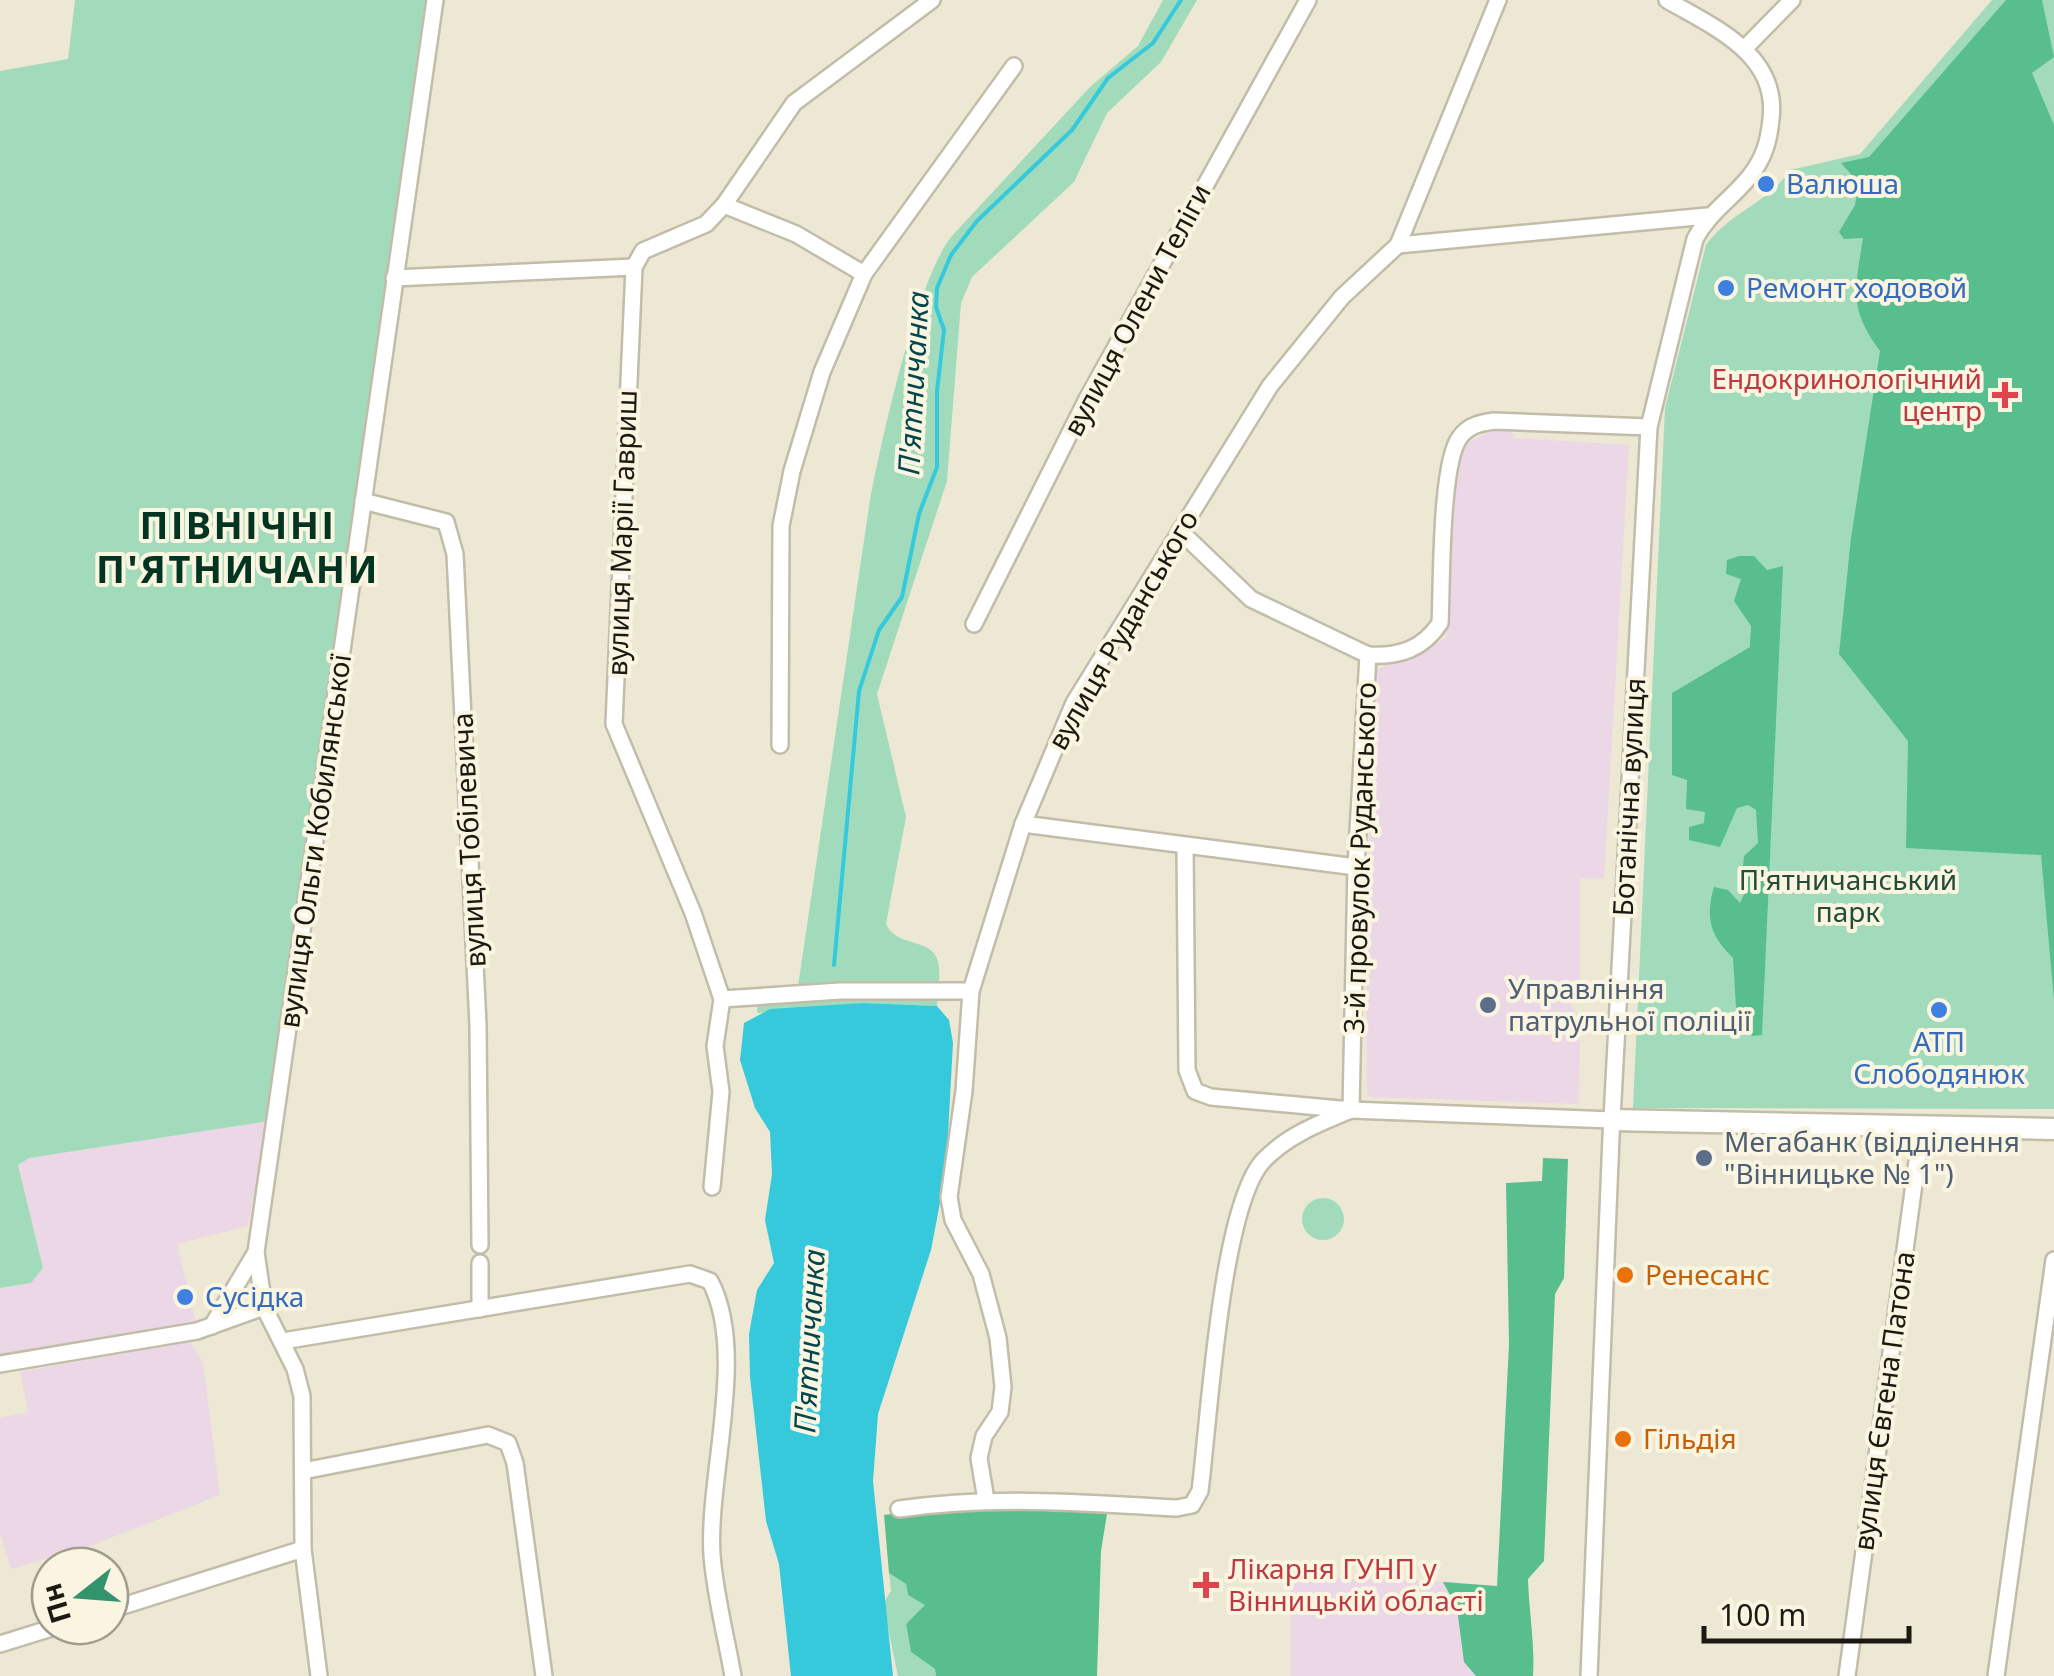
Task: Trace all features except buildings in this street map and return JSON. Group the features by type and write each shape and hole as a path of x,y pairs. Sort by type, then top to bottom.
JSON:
{"street":[{"name":"вулиця Ольги Кобилянської","path":"319,1676 303,1550 302,1396 283,1341 264,1308 256,1252 435,0"},
{"path":"394,278 634,268 643,251 706,224 724,205 794,103 932,0"},
{"name":"вулиця Олени Теліги","path":"974,624 1087,399 1308,0"},
{"name":"вулиця Руданського","path":"986,1500 979,1458 984,1436 1000,1412 1003,1388 998,1338 980,1274 953,1220 948,1197 964,1090 971,991 1043,768 1074,703 1270,386 1342,297 1398,246 1498,0"},
{"name":"Ботанічна вулиця","path":"1590,1676 1612,1120 1649,427 1695,239 1708,216 1763,158 1769,137 1770,92 1764,74 1745,48 1667,0"},
{"path":"1745,48 1792,0"},
{"path":"780,746 780,526 822,372 864,274 1014,66"},
{"path":"724,205 796,234 864,274"},
{"path":"1398,246 1708,216"},
{"name":"вулиця Марії Гавриш","path":"634,268 614,724 692,912 722,999 714,1046 721,1092 712,1187"},
{"path":"1368,655 1408,652 1430,638 1440,624 1449,464 1462,434 1475,424 1494,420 1649,427"},
{"name":"вулиця Тобілевича","path":"363,502 446,522 455,554 478,1025 480,1245"},
{"name":"3-й провулок Руданського","path":"1180,531 1250,599 1368,655 1356,868 1351,1110"},
{"path":"1024,824 1356,868"},
{"path":"1185,846 1189,1084 1211,1097 1351,1110 1612,1120 2054,1128"},
{"path":"722,999 840,991 971,991"},
{"path":"899,1509 986,1500 1178,1508 1192,1505 1200,1491 1230,1243 1241,1197 1263,1160 1304,1129 1351,1110"},
{"name":"вулиця Євгена Патона","path":"1847,1676 1922,1126"},
{"path":"212,1326 256,1252"},
{"path":"1996,1676 2054,1260"},
{"path":"480,1263 480,1309"},
{"path":"283,1341 690,1274 710,1280 719,1297 724,1331 722,1449 712,1555 733,1676"},
{"path":"0,1364 212,1326 264,1308"},
{"path":"303,1471 488,1435 508,1443 515,1464 544,1676"},
{"path":"130,1604 303,1550"},
{"path":"0,1644 30,1635"}],"shaded area":[{"path":"1510,428 1514,438 1629,445 1604,878 1580,879 1580,986 1571,995 1571,1008 1580,1016 1579,1104 1372,1097 1367,1094 1366,913 1376,669 1414,657 1446,638 1456,468 1464,444 1496,429"},
{"path":"268,1121 248,1226 177,1244 196,1323 0,1356 0,1288 31,1283 43,1268 18,1165 29,1158"},
{"path":"190,1341 203,1363 220,1495 90,1546 30,1546 30,1564 11,1569 0,1533 0,1418 28,1412 20,1372"},
{"path":"1291,1577 1459,1582 1495,1676 1291,1676"}],"green space":[{"path":"75,0 435,0 275,1120 29,1158 18,1165 43,1268 31,1283 0,1288 0,71 68,59"},
{"path":"1163,0 1197,0 1161,62 1107,113 1074,182 972,277 961,303 947,481 877,694 906,817 886,924 898,937 935,954 939,972 937,1006 863,1003 757,1013 759,996 797,993 870,500 902,362 925,289 951,237 1090,87 1138,46"},
{"name":"П'ятничанський парк","path":"1992,0 2054,0 2054,1109 1633,1108 1665,408 1706,245 1726,224 1771,191 1790,170 1860,154"},
{"path":"2006,0 2042,0 2054,57 2032,73 2054,125 2054,1000 2041,855 1906,848 1908,741 1839,654 1851,538 1880,351 1863,322 1856,298 1863,238 1844,239 1839,232 1855,205 1859,183 1841,163 1869,157"},
{"path":"1754,556 1767,570 1783,566 1762,1035 1752,1036 1736,1007 1733,958 1715,934 1710,908 1714,887 1728,890 1740,903 1748,886 1742,878 1744,856 1758,843 1756,810 1748,805 1737,808 1720,847 1689,840 1689,827 1704,823 1705,812 1686,809 1687,780 1672,775 1672,693 1750,647 1751,626 1734,601 1741,579 1726,574 1727,560"},
{"path":"1543,1158 1568,1159 1564,1278 1555,1294 1544,1561 1528,1579 1533,1676 1476,1676 1464,1662 1457,1608 1443,1582 1497,1586 1509,1344 1506,1183 1542,1181"},
{"path":"1323,1198 1338,1204 1344,1219 1338,1234 1323,1240 1308,1234 1302,1219 1308,1204"},
{"path":"1030,1505 1107,1514 1101,1551 1097,1676 936,1676 935,1669 911,1652 906,1624 925,1605 908,1595 906,1584 889,1573 884,1515 954,1506"},
{"path":"889,1573 906,1584 908,1595 926,1605 906,1624 911,1652 935,1669 936,1676 898,1676 883,1604 891,1591"}],"water":[{"path":"863,1003 937,1006 949,1020 953,1043 946,1171 931,1250 878,1414 873,1481 893,1676 791,1676 779,1564 766,1521 750,1377 749,1334 757,1290 774,1263 765,1220 772,1174 770,1132 755,1108 740,1060 744,1023 770,1009"}],"waterway":[{"name":"П'ятничанка","path":"834,965 859,691 879,630 902,597 919,514 937,467 937,391 944,330 936,307 937,288 951,255 977,221 1072,130 1108,78 1153,43 1181,0"}],"place":[{"name":"Валюша","path":"1766,184"},
{"name":"Ремонт ходовой","path":"1726,288"},
{"name":"Ендокринологічний центр","path":"2005,395"},
{"name":"Управління патрульної поліції","path":"1488,1005"},
{"name":"АТП Слободянюк","path":"1939,1010"},
{"name":"Мегабанк (відділення \"Вінницьке № 1\")","path":"1704,1158"},
{"name":"Ренесанс","path":"1625,1275"},
{"name":"Сусідка","path":"185,1297"},
{"name":"Гільдія","path":"1623,1439"},
{"name":"Лікарня ГУНП у Вінницькій області","path":"1206,1585"}],"district":[{"name":"ПІВНІЧНІ П'ЯТНИЧАНИ","path":"238,548"}]}
